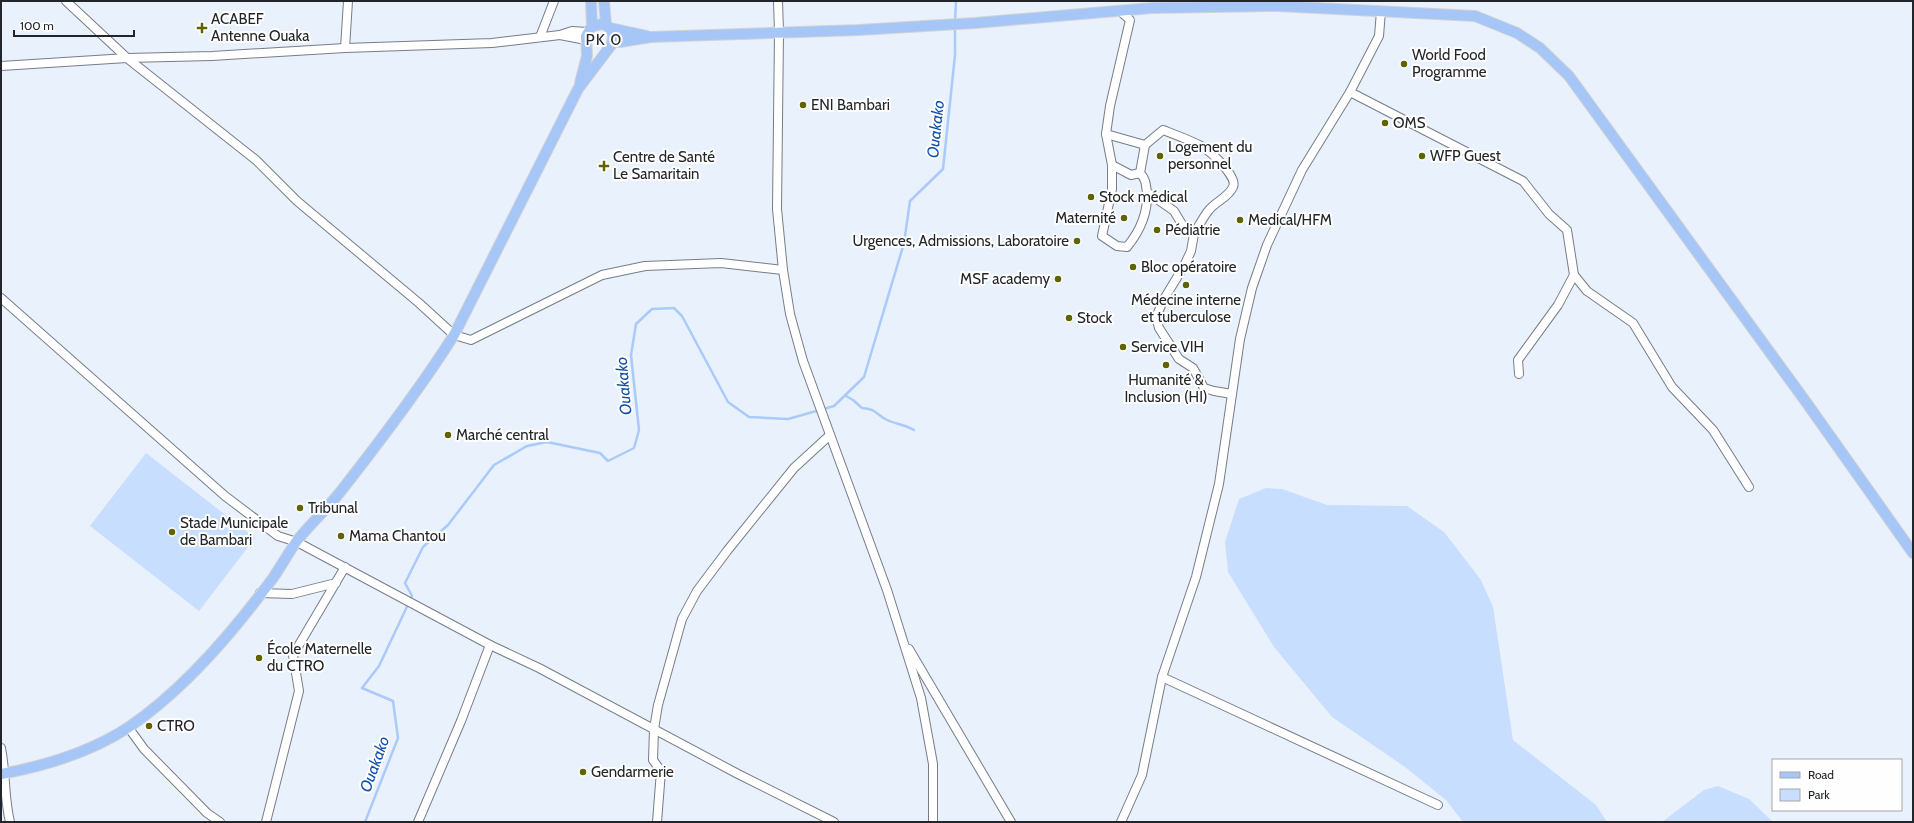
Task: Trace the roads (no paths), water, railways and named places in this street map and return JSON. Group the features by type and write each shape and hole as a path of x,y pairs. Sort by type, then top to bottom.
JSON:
{"main road":[{"path":"578,89 585,66 591,1"},
{"path":"3,773 61,759 105,741 128,727 162,702 210,655 260,593 297,542 340,492 433,369 454,335 578,89 610,45 613,34 608,26 604,1"},
{"path":"588,36 594,50 603,51 610,45 620,42 651,37 859,30 975,23 1119,10 1153,4 1277,6 1475,16 1518,34 1540,48 1569,76 1806,402 1913,553"},
{"path":"588,36 599,24 651,37"}],"street":[{"path":"66,1 127,58 256,160 309,211 419,303 454,335 470,340 602,275 645,266 721,263 783,270"},
{"path":"345,48 348,1"},
{"path":"540,37 554,1"},
{"path":"778,1 777,209 783,270 790,314 803,361 818,398 830,435 887,590 921,698 933,764 932,822"},
{"path":"1119,10 1130,20 1110,106 1106,134 1112,165 1112,189 1102,236 1107,241 1117,246 1127,247 1145,219 1147,192 1145,178 1140,173"},
{"path":"1121,822 1142,775 1162,677 1200,562 1219,484 1240,339 1252,288 1267,245 1302,170 1350,92 1379,36 1381,11"},
{"path":"1,66 127,58 212,56 345,48 492,44 560,35 572,31 588,36"},
{"path":"1350,92 1523,181 1549,214 1567,230 1574,275 1587,291 1633,323 1672,388 1713,430 1749,487"},
{"path":"1140,173 1145,145 1163,130 1204,148 1229,172 1234,180 1234,185 1230,193 1209,210 1194,234 1191,251 1187,261 1156,317 1159,328 1179,359 1194,368 1204,388 1232,394"},
{"path":"1106,134 1145,145"},
{"path":"1112,165 1131,175 1140,173"},
{"path":"1147,192 1174,211 1183,226 1194,234"},
{"path":"1519,374 1518,360 1558,305 1574,275"},
{"path":"1,298 225,496 278,536 297,542 490,645 539,668 738,774 834,822"},
{"path":"657,822 661,771 653,760 654,729 658,705 682,619 697,591 727,551 794,468 830,435"},
{"path":"266,822 299,691 293,654 345,567"},
{"path":"260,593 292,594 336,583"},
{"path":"901,636 1011,822"},
{"path":"418,822 461,721 490,645"},
{"path":"1162,677 1438,805"},
{"path":"128,727 144,749 207,814 220,822"},
{"path":"1,748 7,808 10,822"}],"waterway":[{"name":"Ouakako","path":"955,22 956,1"},
{"name":"Ouakako","path":"365,822 398,738 393,701 362,688 379,666 412,596 405,583 423,547 448,525 494,465 527,446 547,442 600,453 608,461 634,448 639,430 631,355 636,324 652,309 674,308 682,316 728,402 749,417 788,419 834,406 864,377 904,243 910,201 943,169 955,55 955,27"},
{"path":"846,396 862,408 873,411 887,420 907,426 914,430"}],"place":[{"name":"ACABEF Antenne Ouaka","path":"202,28"},
{"name":"World Food Programme","path":"1404,64"},
{"name":"ENI Bambari","path":"803,105"},
{"name":"OMS","path":"1385,123"},
{"name":"Logement du personnel","path":"1160,156"},
{"name":"WFP Guest","path":"1422,156"},
{"name":"Centre de Santé Le Samaritain","path":"604,166"},
{"name":"Stock médical","path":"1091,197"},
{"name":"Maternité","path":"1124,218"},
{"name":"Medical/HFM","path":"1240,220"},
{"name":"Pédiatrie","path":"1157,230"},
{"name":"Urgences, Admissions, Laboratoire","path":"1077,241"},
{"name":"Bloc opératoire","path":"1133,267"},
{"name":"MSF academy","path":"1058,279"},
{"name":"Médecine interne et tuberculose","path":"1186,285"},
{"name":"Stock","path":"1069,318"},
{"name":"Service VIH","path":"1123,347"},
{"name":"Humanité & Inclusion (HI)","path":"1166,365"},
{"name":"Marché central","path":"448,435"},
{"name":"Tribunal","path":"300,508"},
{"name":"Stade Municipale de Bambari","path":"172,532"},
{"name":"Mama Chantou","path":"341,536"},
{"name":"École Maternelle du CTRO","path":"259,658"},
{"name":"CTRO","path":"149,726"},
{"name":"Gendarmerie","path":"583,772"}],"district":[{"name":"PK 0","path":"604,39"}]}
